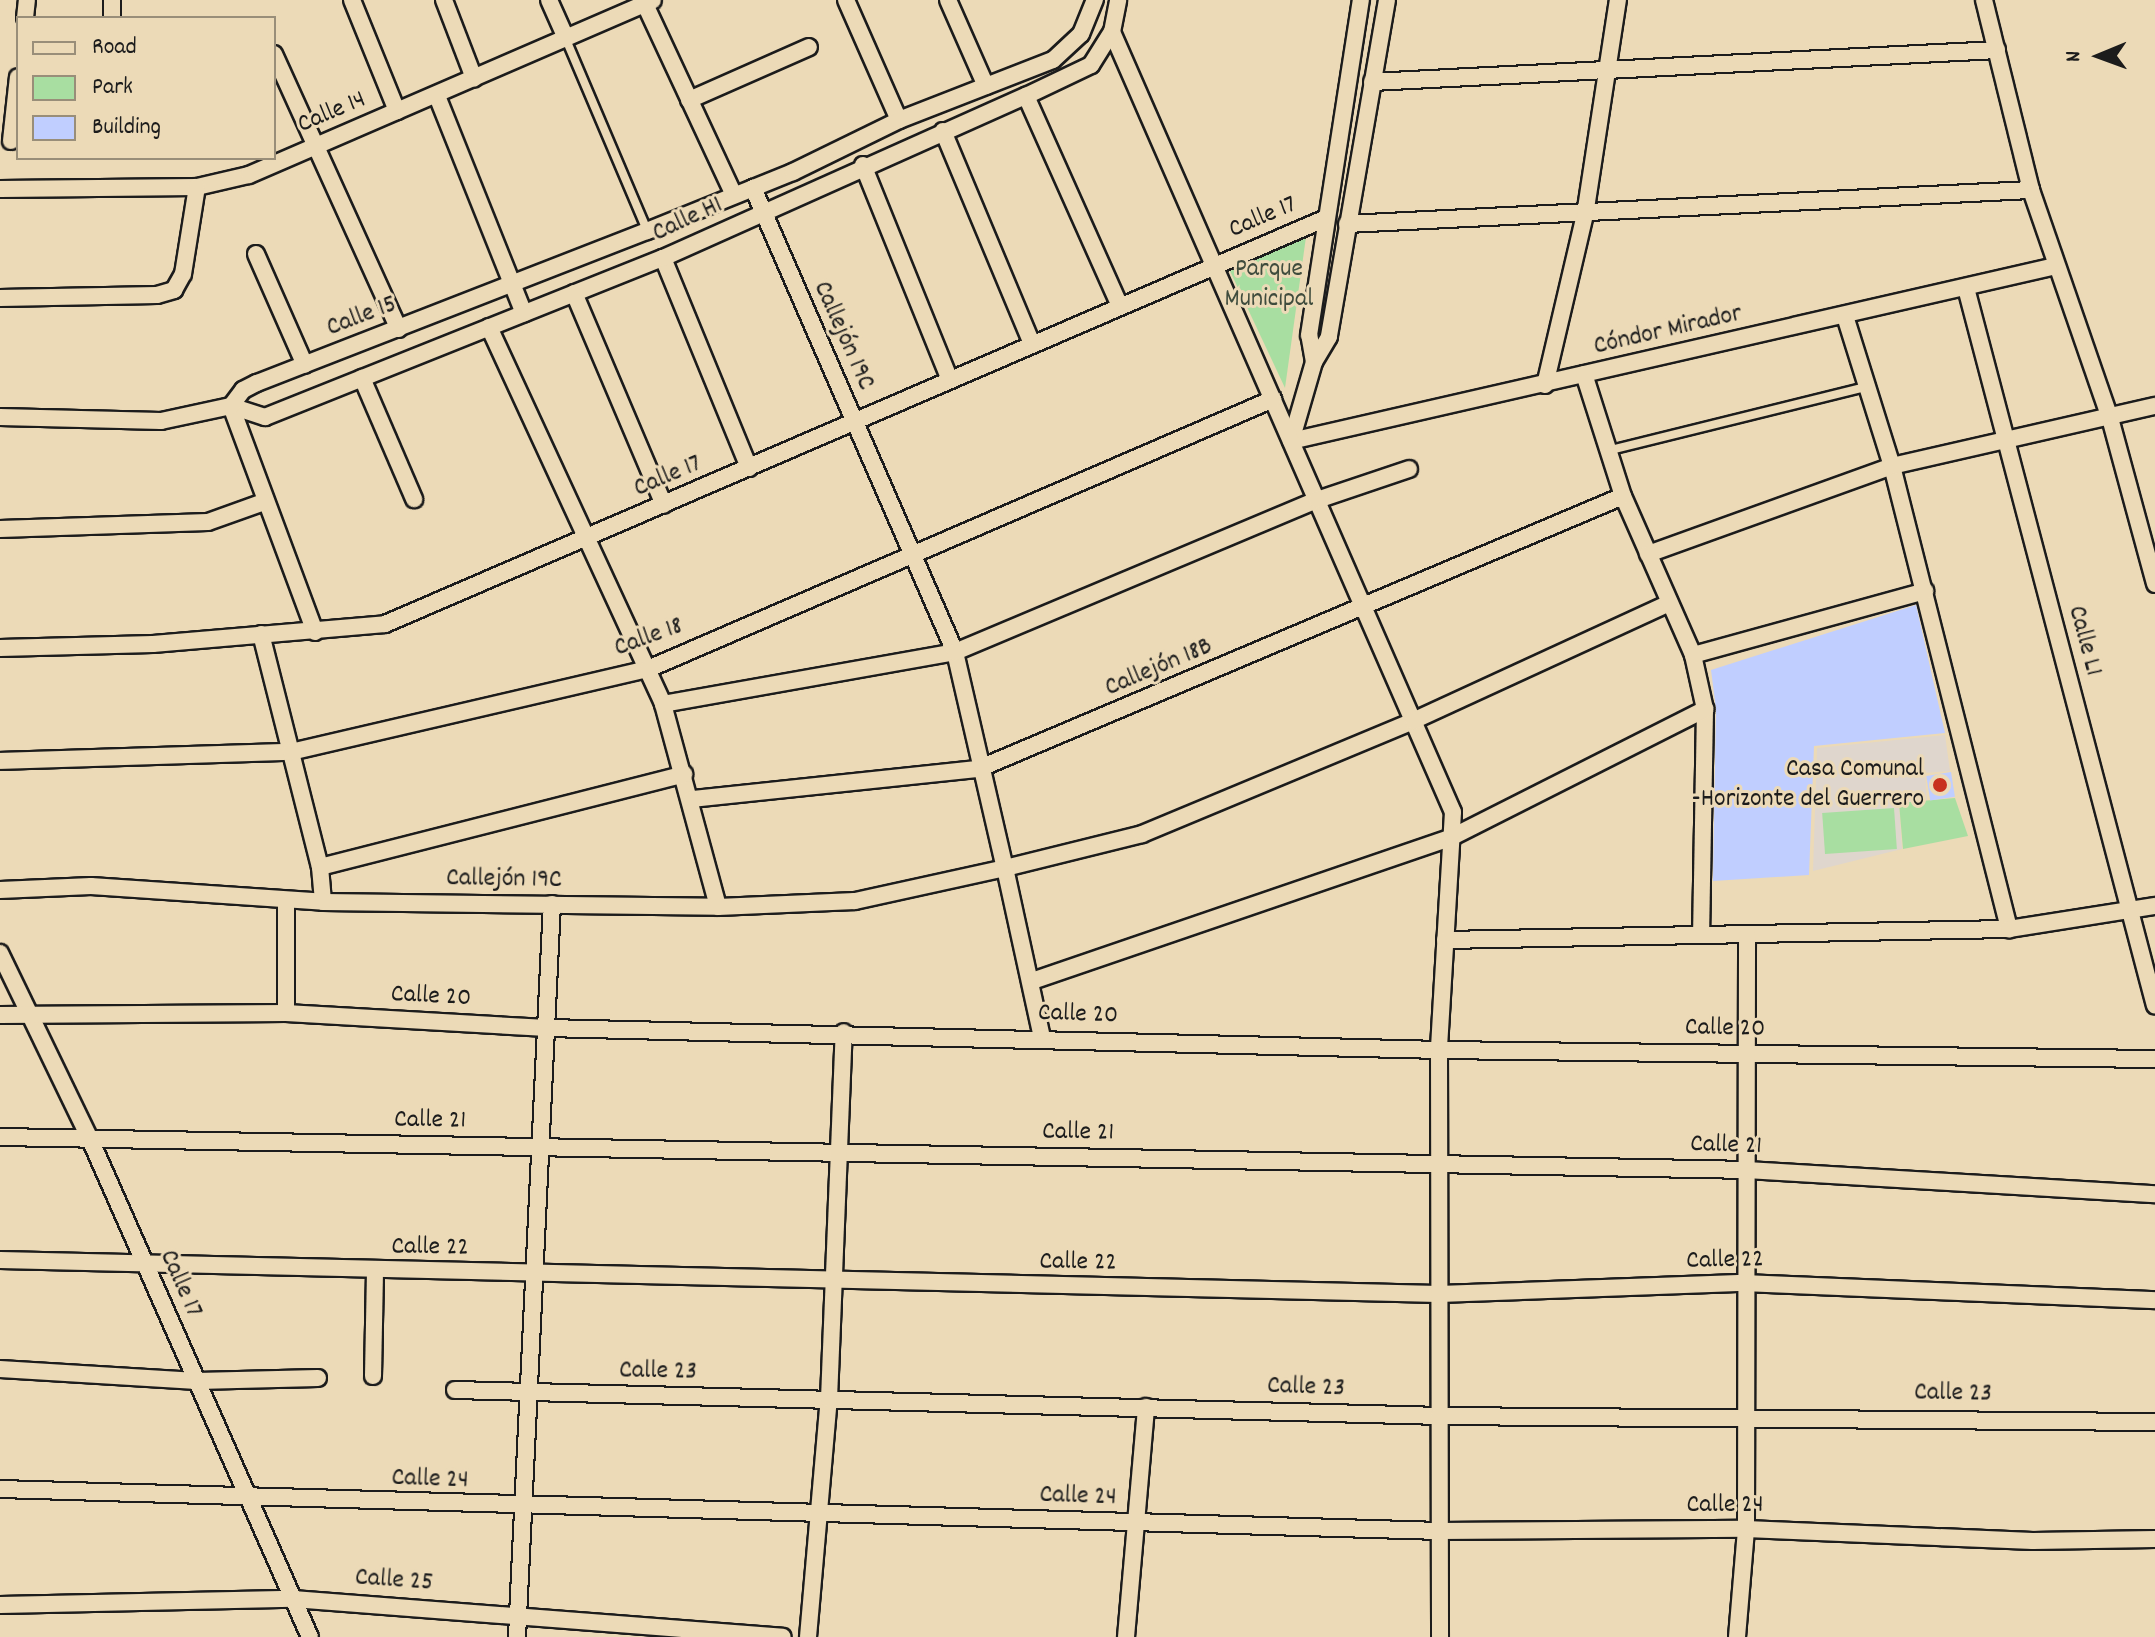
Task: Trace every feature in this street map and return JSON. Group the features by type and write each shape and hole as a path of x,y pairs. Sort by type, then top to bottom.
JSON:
{"street":[{"path":"352,0 397,111"},
{"path":"444,0 474,78"},
{"path":"549,0 565,36"},
{"path":"846,0 899,120"},
{"path":"948,0 986,86"},
{"name":"Calle H1","path":"734,195 899,120 1053,60 1081,34 1095,0"},
{"name":"Calle H1","path":"231,406 265,417 663,258 863,165 1026,96 1091,65 1112,32 1118,0"},
{"path":"1314,362 1309,335 1324,219 1361,0"},
{"path":"1291,441 1314,362 1329,337 1387,0"},
{"path":"1545,385 1585,215 1618,0"},
{"path":"1984,0 2031,190 2110,418 2155,584"},
{"path":"647,1 734,195"},
{"name":"Calle 14","path":"0,189 197,187 249,175 437,96 647,1"},
{"path":"1112,32 1453,812 1439,1050 1440,1637"},
{"path":"689,100 809,47"},
{"path":"1372,82 1997,50"},
{"path":"276,59 399,329"},
{"path":"11,141 16,95"},
{"path":"437,96 524,313"},
{"path":"1026,96 1120,306"},
{"path":"943,131 1032,344"},
{"path":"863,165 950,380"},
{"path":"0,298 157,295 174,290 183,274 197,187"},
{"name":"Callejón 19C","path":"753,188 955,652 978,769 1005,868"},
{"path":"1347,224 1585,215 2031,190"},
{"name":"Calle 15","path":"0,417 161,421 231,406 243,390 734,195"},
{"name":"Calle 17","path":"0,648 315,632 385,624 1324,219"},
{"path":"256,254 305,365"},
{"path":"663,258 749,468"},
{"name":"Cóndor Mirador","path":"1291,441 2056,266"},
{"name":"Calle L1","path":"1966,288 2155,1006"},
{"path":"574,293 664,505"},
{"path":"1845,316 1892,466 2009,929"},
{"path":"489,327 663,704 692,799 718,907"},
{"path":"1584,374 1606,451 1623,496 1693,655 1705,709 1701,931"},
{"path":"362,378 414,499"},
{"name":"Calle 18","path":"0,761 291,752 648,669 1273,399"},
{"path":"231,406 264,502 315,632"},
{"path":"1648,554 1892,466 2155,406"},
{"path":"663,704 955,652 1317,500 1409,469"},
{"name":"Callejón 18B","path":"692,799 978,769 1623,496"},
{"path":"0,529 208,522 264,502"},
{"path":"1693,655 1925,591"},
{"name":"Callejón 19C","path":"0,890 91,886 323,902 718,907 855,901 1142,834 1413,721 1669,603"},
{"path":"261,634 320,867 323,902"},
{"path":"1032,981 1452,837 1705,709"},
{"path":"320,867 684,774"},
{"path":"1005,868 1042,1038"},
{"path":"286,900 286,1013"},
{"path":"517,1637 552,904"},
{"path":"1445,940 1701,931 1747,935 2009,929 2155,906"},
{"path":"1737,1637 1746,1529 1747,935"},
{"name":"Calle 17","path":"0,953 90,1139 310,1637"},
{"name":"Calle 20","path":"0,1015 286,1013 547,1028 844,1032 1439,1050 2155,1059"},
{"path":"808,1637 829,1399 844,1032"},
{"name":"Calle 21","path":"0,1137 1746,1170 2155,1194"},
{"name":"Calle 22","path":"0,1260 1439,1294 1745,1283 2155,1300"},
{"path":"373,1376 375,1271"},
{"path":"0,1369 197,1381 318,1378"},
{"name":"Calle 23","path":"455,1390 1439,1416 1747,1415 2155,1422"},
{"path":"1126,1637 1139,1523 1146,1407"},
{"name":"Calle 24","path":"0,1489 249,1499 1439,1531 1746,1529 2033,1541 2155,1539"},
{"name":"Calle 25","path":"0,1605 293,1599 518,1613 783,1637"}],"lane":[{"path":"565,36 647,231"},
{"path":"1606,451 1866,387"}],"shaded area":[{"path":"1945,735 1950,771 1925,773 1927,800 1899,803 1902,849 1813,871 1817,748"}],"green space":[{"name":"Parque Municipal","path":"1306,237 1285,388 1230,271"},
{"path":"1955,798 1968,836 1903,849 1899,803"},
{"path":"1894,808 1897,849 1825,854 1822,813"}],"building":[{"path":"1916,605 1945,733 1814,746 1809,875 1713,881 1716,709 1711,670"},
{"name":"Casa Comunal -Horizonte del Guerrero","path":"1951,772 1955,797 1930,801 1926,776"}],"place":[{"name":"Casa Comunal -Horizonte del Guerrero","path":"1940,785"}]}
